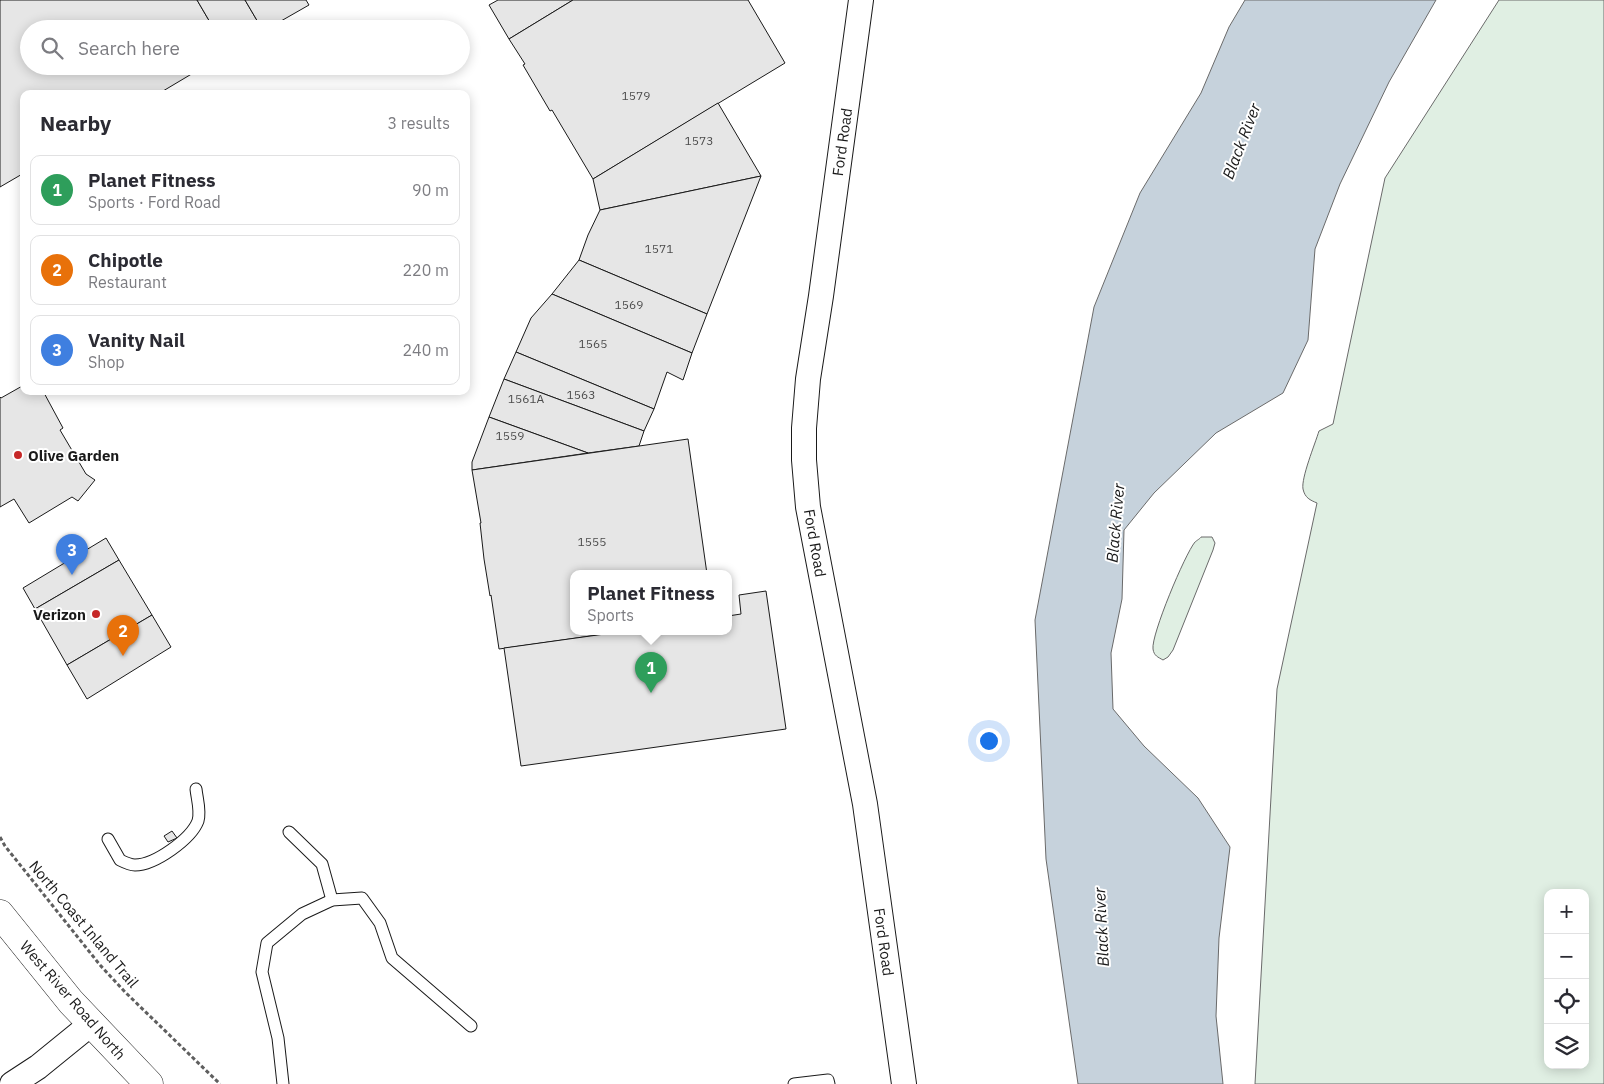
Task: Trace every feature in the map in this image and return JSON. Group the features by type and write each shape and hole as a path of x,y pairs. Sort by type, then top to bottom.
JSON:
{"street":[{"name":"Ford Road","path":"861,0 808,379 804,428 804,460 808,507 865,804 904,1084"},
{"name":"West River Road North","path":"0,914 91,1024 149,1084"},
{"path":"12,1084 38,1067 91,1024"}],"lane":[{"path":"108,839 120,860 135,865 167,852 182,842 192,831 198,819 196,789"},
{"path":"289,832 322,864 332,900"},
{"path":"283,1084 278,1038 262,972 267,942 302,914 332,900 362,898 380,923 392,958 471,1026"},
{"path":"794,1084 828,1080 829,1084"}],"path":[{"name":"North Coast Inland Trail","path":"0,837 5,846 100,965 125,992 220,1084"}],"green space":[{"path":"1499,0 1604,0 1604,1084 1255,1084 1277,689 1317,503 1306,497 1303,489 1306,469 1319,431 1333,424 1385,178"},
{"path":"1201,537 1212,537 1215,543 1213,550 1173,650 1163,660 1155,655 1153,649 1157,628 1190,549"}],"water":[{"name":"Black River","path":"1245,0 1436,0 1389,82 1340,184 1315,249 1308,340 1283,393 1216,433 1154,493 1124,530 1122,599 1111,653 1113,709 1144,746 1198,798 1230,847 1219,938 1216,1016 1223,1084 1078,1084 1046,859 1035,620 1094,307 1140,193 1201,93 1229,27"}],"building":[{"path":"0,0 197,0 209,20 20,20 20,75 190,75 165,90 20,90 20,175 0,187"},
{"path":"197,0 245,0 257,20 209,20"},
{"path":"245,0 306,0 309,5 283,20 257,20"},
{"path":"498,0 573,0 509,39 489,5"},
{"path":"573,0 748,0 785,63 593,179 552,110 550,111 523,65 525,64 509,39"},
{"path":"718,103 761,176 600,210 593,179"},
{"path":"761,176 707,314 579,260 600,210"},
{"path":"579,260 707,314 692,353 552,294"},
{"path":"552,294 692,353 683,380 667,372 654,409 516,352 531,318"},
{"path":"516,352 654,409 644,431 504,379"},
{"path":"504,379 644,431 639,446 588,453 489,417"},
{"path":"20,387 20,395 45,395 63,428 60,430 86,474 95,480 78,501 72,497 29,523 14,499 0,507 1,398"},
{"path":"489,417 588,453 472,470 472,462"},
{"path":"688,439 706,570 570,570 570,635 598,635 499,649 472,470"},
{"path":"106,538 119,560 35,609 23,588"},
{"path":"119,560 152,615 67,665 35,609"},
{"path":"766,591 786,729 521,766 504,648 597,635 732,635 732,615 741,614 739,595"},
{"path":"152,615 171,647 87,699 67,665"},
{"path":"172,831 177,838 168,842 164,836"}],"place":[{"name":"Olive Garden","path":"18,455"},
{"name":"Vanity Nail","path":"72,575"},
{"name":"Verizon","path":"96,614"},
{"name":"Chipotle","path":"123,656"},
{"name":"Planet Fitness","path":"651,693"}]}
